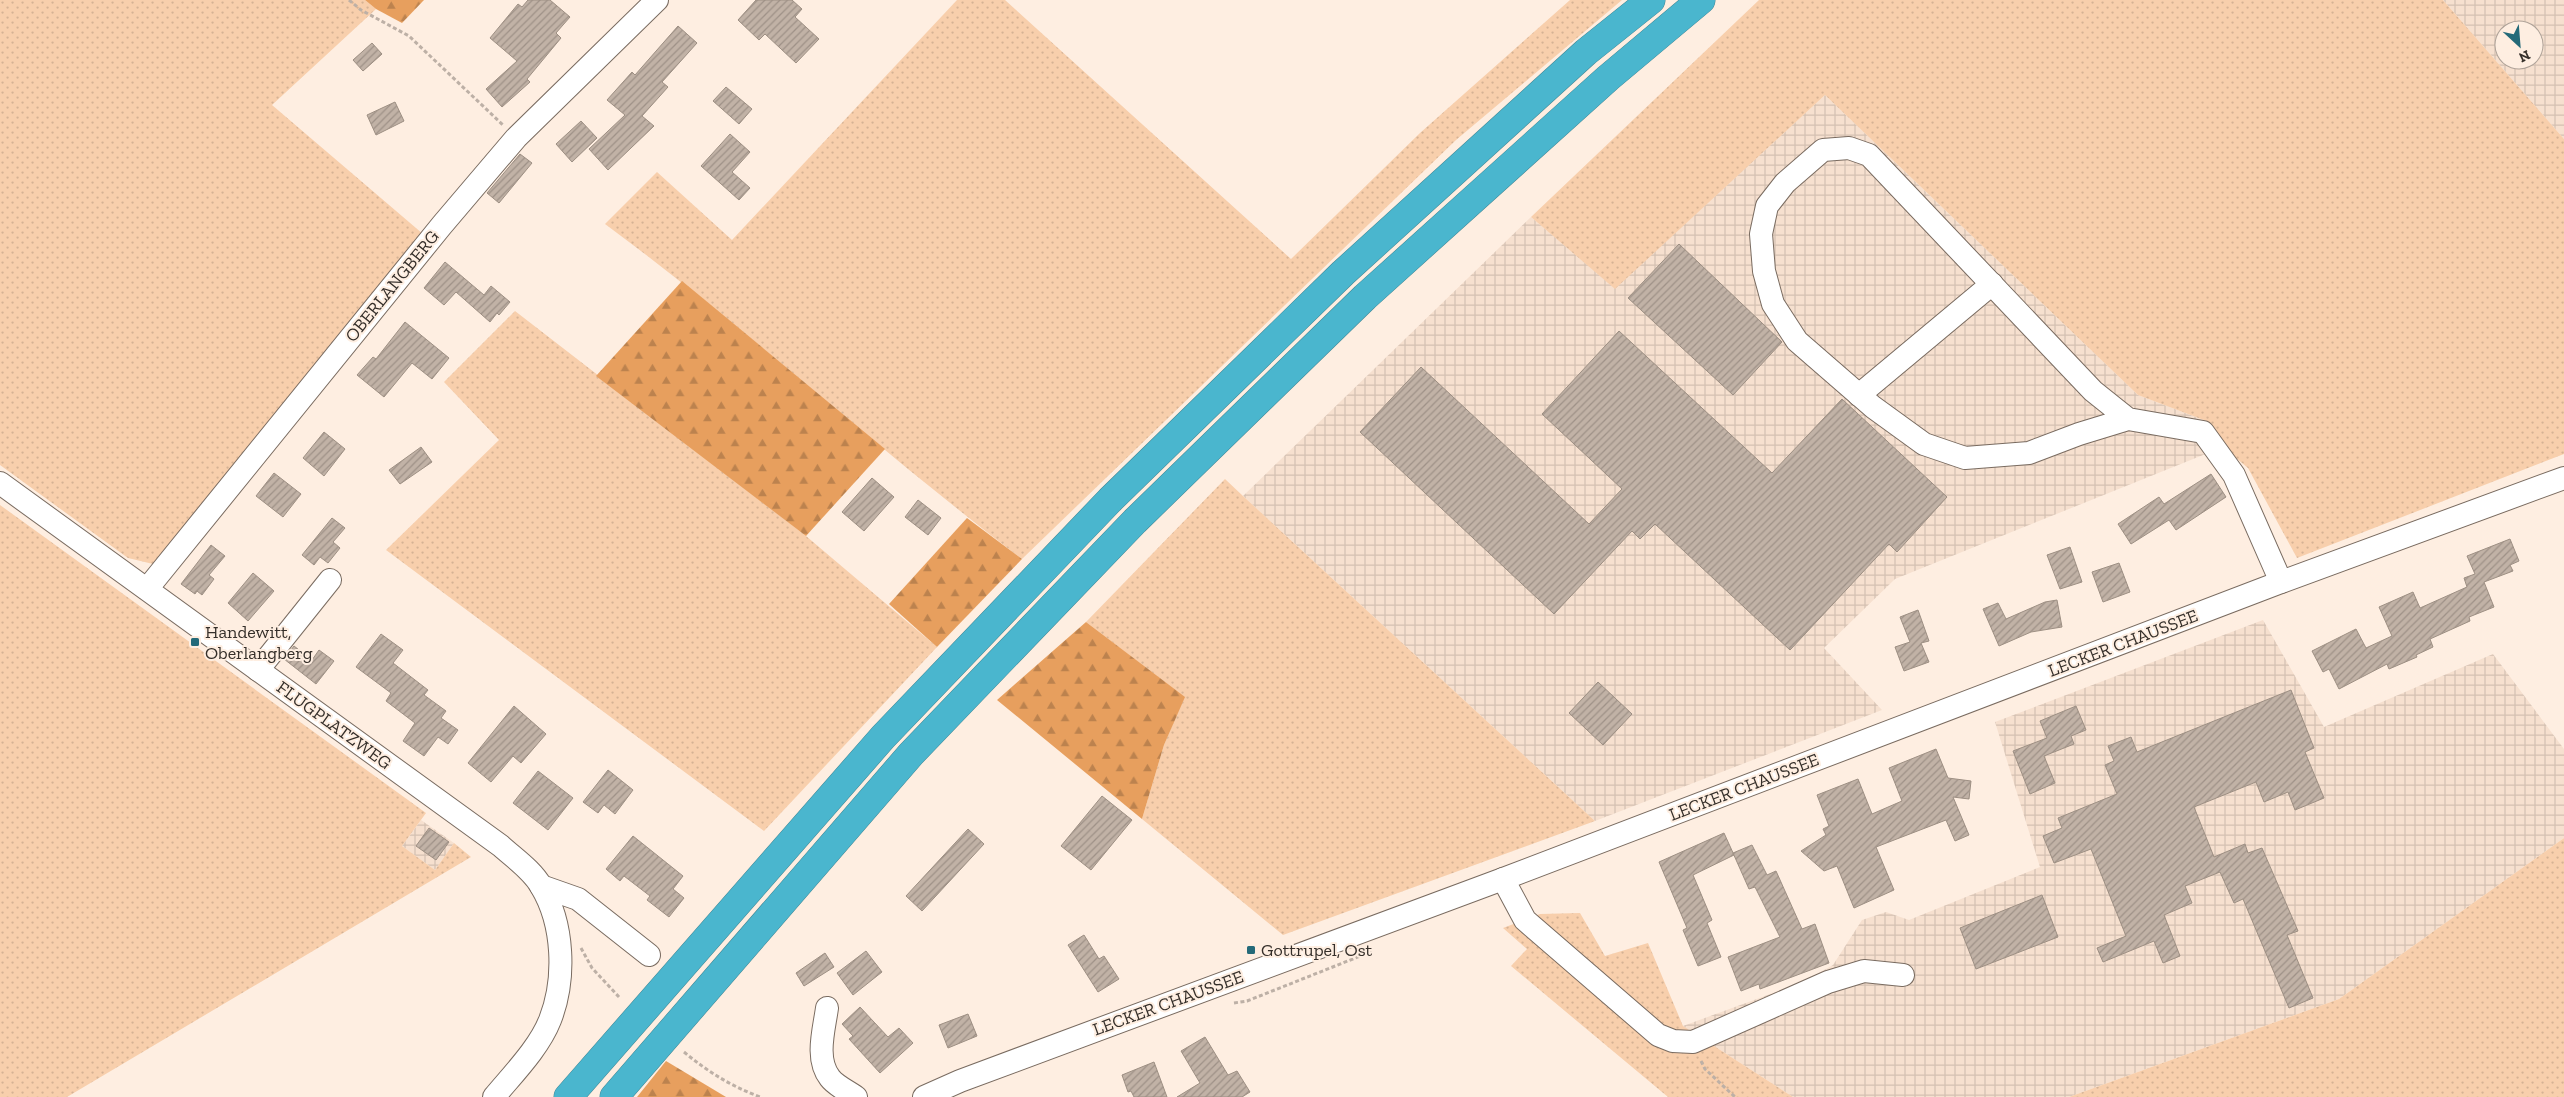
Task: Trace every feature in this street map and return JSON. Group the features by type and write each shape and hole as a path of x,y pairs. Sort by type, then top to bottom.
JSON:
{"highway":[{"path":"568,1097 883,737 1110,500 1344,273 1586,52 1651,0"},
{"path":"614,1097 911,754 1135,521 1365,297 1608,78 1700,0"}],"street":[{"name":"OBERLANGBERG","path":"147,589 442,225 516,138 657,0"},
{"path":"2128,419 2093,392 1869,155 1849,148 1823,150 1791,178 1767,206 1761,234 1764,271 1773,304 1797,341 1859,396 1924,444 1965,458 2029,453 2079,434 2128,419 2203,432 2234,475 2281,582"},
{"path":"1859,396 1992,284"},
{"name":"LECKER CHAUSSEE","path":"924,1097 960,1081 1503,879 2281,582 2564,478"},
{"name":"FLUGPLATZWEG","path":"0,483 501,846 541,886 555,920 560,952 558,992 550,1021 531,1051 494,1097"},
{"path":"258,670 330,580"},
{"path":"1503,879 1525,920 1658,1035 1673,1041 1693,1042 1828,982 1864,971 1903,975"},
{"name":"FLUGPLATZWEG","path":"541,886 578,899 649,955"},
{"path":"827,1008 821,1048 824,1068 831,1079 856,1097"}],"path":[{"path":"349,0 360,10 409,36 516,138"},
{"path":"579,944 592,968 619,997"},
{"path":"1693,1042 1705,1070 1735,1097"},
{"path":"683,1052 710,1074 736,1088 760,1097"}],"shaded area":[{"path":"0,0 365,0 376,9 272,105 423,234 153,564 128,558 0,465"},
{"path":"957,0 1005,0 1291,259 1420,133 1570,0 1622,0 1456,140 1022,559 917,476 711,306 605,224 657,172 732,240"},
{"path":"1759,0 2443,0 2494,59 2494,70 2504,70 2564,139 2564,454 2297,558 2248,468 2223,447 2209,422 2138,395 1825,95 1615,289 1531,217"},
{"path":"2443,0 2564,0 2564,139 2504,70 2544,70 2544,20 2494,20 2494,59"},
{"path":"1825,95 2138,395 2209,422 2223,447 1895,579 1824,648 1882,710 1595,821 1243,496 1531,217 1615,288"},
{"path":"515,311 806,536 937,647 764,831 386,550 499,440 444,382"},
{"path":"1225,479 1595,821 1283,935 1142,819 1164,745 1184,697 1086,622"},
{"path":"0,505 426,813 402,846 435,870 454,843 471,857 67,1097 0,1097"},
{"path":"2263,620 2324,727 2493,654 2564,749 2564,838 2339,999 2069,1097 1793,1097 1683,1026 1803,982 1833,965 1862,920 1886,912 1909,920 2040,867 1995,722"},
{"path":"421,820 454,843 435,870 402,846"},
{"path":"2564,838 2564,1097 2069,1097 2339,999"},
{"path":"1580,913 1605,956 1648,943 1683,1026 1793,1097 1668,1097 1511,966 1527,949 1503,928 1540,914"}],"green space":[{"path":"365,0 424,0 402,23 376,9"},
{"path":"682,281 885,449 806,536 596,376"},
{"path":"967,518 1022,559 937,647 889,604"},
{"path":"1086,622 1185,697 1164,745 1142,819 997,700"},
{"path":"666,1061 726,1097 637,1097"}],"building":[{"path":"528,0 550,0 570,17 556,33 561,38 527,79 530,82 502,107 486,89 517,61 490,38 518,4 522,7"},
{"path":"756,0 792,0 802,9 795,17 819,39 796,63 765,34 759,40 738,20"},
{"path":"678,26 697,43 662,82 668,87 642,116 654,126 608,170 589,149 625,115 607,100 632,72 635,75"},
{"path":"372,43 382,54 363,71 353,60"},
{"path":"726,87 752,109 739,124 713,101"},
{"path":"395,102 404,121 376,135 367,115"},
{"path":"581,121 597,138 572,162 556,144"},
{"path":"730,134 750,152 732,172 750,188 739,200 701,166"},
{"path":"520,154 532,163 499,203 487,193"},
{"path":"1679,244 1782,342 1733,395 1628,298"},
{"path":"445,262 484,295 491,286 510,302 490,322 456,292 444,305 424,288"},
{"path":"405,322 449,358 432,379 412,363 384,397 357,375 373,357 376,359"},
{"path":"1619,331 1772,473 1842,399 1947,497 1897,552 1889,544 1790,650 1655,524 1640,539 1632,531 1554,614 1360,432 1421,367 1589,524 1622,489 1542,414"},
{"path":"324,432 345,449 324,476 303,458"},
{"path":"421,447 432,462 400,484 389,470"},
{"path":"274,473 301,494 283,517 256,496"},
{"path":"2211,474 2226,497 2176,530 2169,520 2131,544 2118,524 2159,497 2164,504"},
{"path":"872,478 894,497 864,531 842,512"},
{"path":"918,500 941,518 928,535 905,517"},
{"path":"332,518 345,528 333,542 340,548 328,563 320,557 314,565 302,555"},
{"path":"2510,539 2519,561 2510,565 2513,571 2484,582 2494,607 2469,617 2470,621 2430,639 2433,647 2416,655 2417,657 2389,669 2387,664 2339,689 2329,669 2323,672 2312,651 2356,629 2366,648 2392,636 2379,607 2413,592 2420,608 2467,587 2464,578 2475,574 2467,556"},
{"path":"211,545 225,556 209,575 214,579 202,595 197,591 195,594 181,584"},
{"path":"2070,547 2082,582 2060,589 2047,555"},
{"path":"2119,563 2130,592 2103,602 2092,572"},
{"path":"253,573 274,591 248,621 228,603"},
{"path":"2057,600 2062,627 2031,632 1999,646 1983,609 1998,603 2006,619 2045,602"},
{"path":"1918,610 1929,641 1921,643 1929,662 1904,671 1895,647 1910,642 1900,617"},
{"path":"381,634 403,650 393,663 428,690 424,695 446,711 441,718 458,730 448,744 438,737 424,756 403,741 415,723 386,701 391,693 356,667"},
{"path":"294,646 312,660 319,650 334,661 316,684 284,659"},
{"path":"1598,682 1632,714 1603,745 1569,713"},
{"path":"2291,690 2314,748 2305,752 2324,798 2295,810 2288,792 2264,802 2256,782 2194,807 2214,857 2245,844 2248,853 2262,848 2298,931 2287,935 2313,998 2289,1008 2243,899 2234,903 2220,872 2185,886 2192,903 2164,915 2180,956 2163,963 2154,941 2103,962 2097,948 2126,936 2091,849 2054,863 2043,836 2062,828 2058,818 2117,794 2105,765 2114,761 2108,746 2131,737 2137,752"},
{"path":"514,706 546,734 521,763 513,756 491,782 468,763"},
{"path":"2076,706 2086,730 2071,736 2074,744 2044,756 2055,783 2030,794 2013,751 2047,738 2040,721"},
{"path":"1936,749 1948,778 1971,781 1969,799 1953,797 1969,835 1955,841 1946,820 1876,847 1894,890 1854,908 1837,866 1824,871 1801,851 1826,835 1823,829 1829,826 1817,795 1858,779 1872,814 1902,801 1889,768"},
{"path":"608,770 633,790 615,814 604,805 598,813 583,802"},
{"path":"538,771 573,798 548,830 513,803"},
{"path":"1102,796 1132,820 1091,870 1061,846"},
{"path":"429,828 449,842 436,860 416,846"},
{"path":"968,829 984,844 922,911 906,896"},
{"path":"1724,833 1734,855 1693,875 1712,920 1707,923 1721,957 1698,966 1683,930 1687,928 1659,862"},
{"path":"633,836 683,876 673,889 684,898 669,917 647,900 650,896 624,876 620,881 606,869"},
{"path":"1752,845 1767,875 1776,871 1802,929 1815,924 1829,963 1760,989 1759,984 1741,991 1728,957 1780,937 1755,887 1749,889 1733,853"},
{"path":"2042,895 2058,937 1976,969 1960,928"},
{"path":"1084,935 1099,959 1104,956 1119,979 1098,992 1068,945"},
{"path":"866,951 882,972 853,995 837,973"},
{"path":"825,953 834,967 804,986 796,973"},
{"path":"860,1007 888,1037 899,1028 913,1043 880,1073 849,1039 853,1036 842,1024"},
{"path":"968,1014 977,1036 948,1048 939,1025"},
{"path":"1205,1037 1228,1075 1237,1071 1250,1092 1242,1097 1177,1097 1200,1083 1181,1051"},
{"path":"1154,1062 1167,1097 1134,1097 1131,1091 1128,1092 1122,1075"}],"place":[{"name":"Handewitt, Oberlangberg","path":"195,642"},
{"name":"Gottrupel, Ost","path":"1251,950"}]}
